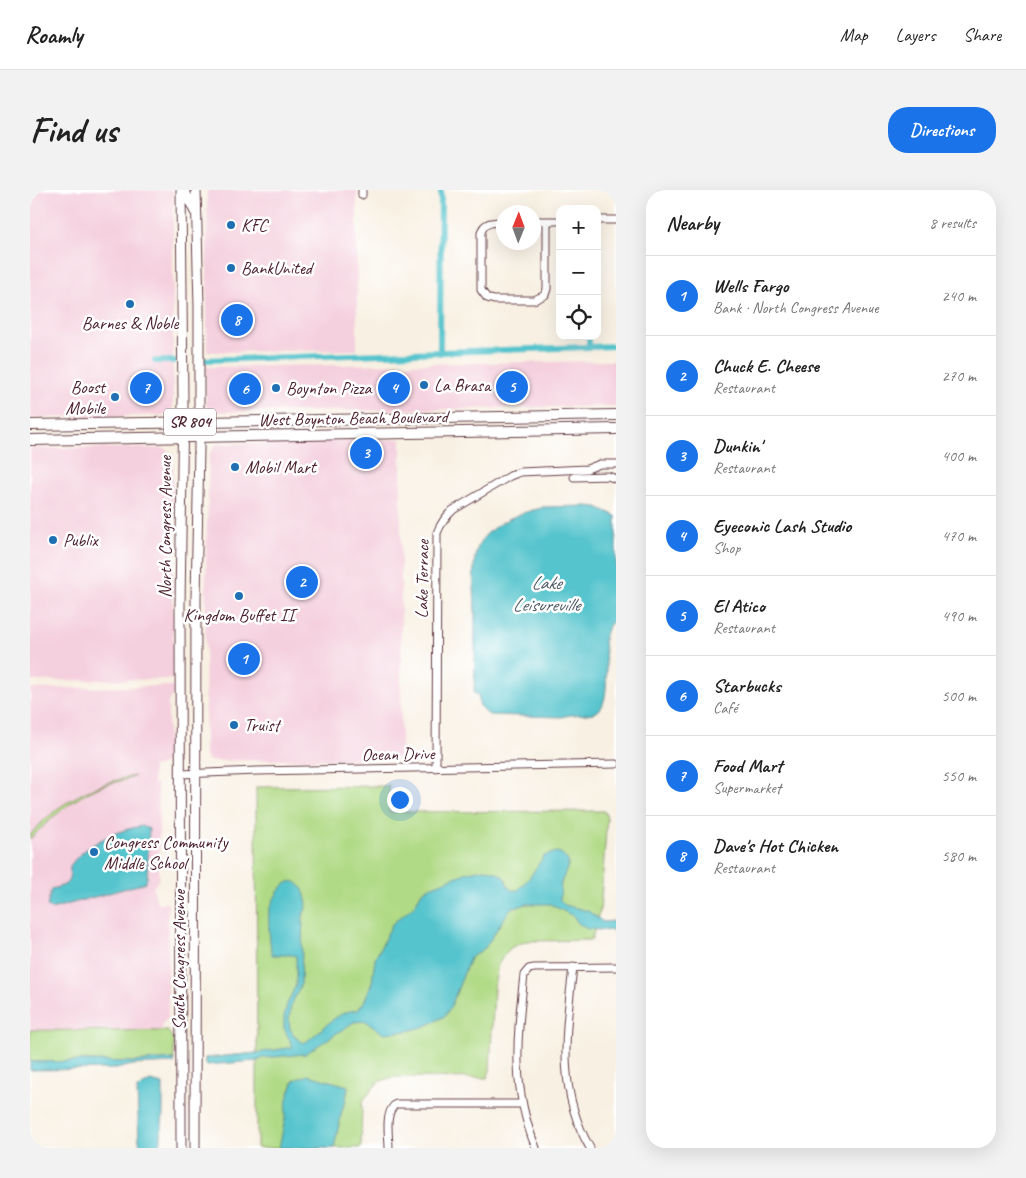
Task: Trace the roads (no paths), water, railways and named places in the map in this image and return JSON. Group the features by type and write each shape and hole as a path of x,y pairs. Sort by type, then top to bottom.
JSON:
{"main road":[{"path":"183,190 196,214"},
{"name":"North Congress Avenue","path":"181,774 180,605 183,190"},
{"name":"North Congress Avenue","path":"196,190 199,306 196,773"},
{"name":"West Boynton Beach Boulevard","path":"30,425 616,415"},
{"path":"369,434 383,419"},
{"path":"391,433 406,419"},
{"name":"West Boynton Beach Boulevard","path":"30,440 616,429"},
{"path":"181,584 196,598"},
{"path":"180,605 196,628"},
{"name":"South Congress Avenue","path":"195,1148 196,773"},
{"name":"South Congress Avenue","path":"181,774 181,1148"}],"street":[{"path":"601,220 616,220"},
{"path":"541,221 556,221"},
{"path":"496,222 488,223 484,226 481,233 481,282 484,295 494,300 534,300 543,297 547,289 547,221"},
{"name":"Lake Terrace","path":"436,768 437,533 441,523 453,510 520,472 588,469 600,464 616,464"},
{"path":"574,477 608,476 616,479"},
{"name":"Ocean Drive","path":"181,774 616,764"},
{"path":"536,1148 522,1104 517,1054 524,975 529,969 534,968 616,967"},
{"path":"573,968 565,1040 566,1073 574,1112 590,1148"},
{"path":"389,1148 389,1114 392,1106 396,1104 522,1104"}],"water":[{"name":"Lake Leisureville","path":"542,507 597,507 616,516 616,619 608,628 604,639 606,691 601,708 592,713 562,717 489,715 481,707 479,696 474,693 474,567 480,543 499,524 525,512"},
{"path":"142,826 149,829 147,878 145,883 51,909 47,907 51,889 62,886 69,880 70,866 84,851 102,839"},
{"path":"556,852 561,853 568,861 568,866 561,883 560,900 565,905 588,911 603,922 616,921 616,931 587,929 578,923 573,916 550,904 526,904 510,909 485,948 470,958 451,1006 445,1016 426,1026 408,1031 383,1033 366,1021 354,1022 305,1054 263,1058 257,1061 206,1065 205,1058 293,1047 284,1028 284,1017 287,1004 296,985 296,956 272,955 269,927 271,906 277,893 287,883 292,881 298,884 304,892 307,905 303,916 301,984 291,1006 289,1020 290,1029 296,1038 304,1043 336,1018 350,1011 358,1010 364,1002 372,982 375,959 392,924 414,906 422,892 468,872 485,869 496,872 506,879 507,885 511,890 518,890 530,877 544,856"},
{"path":"174,1059 174,1063 133,1065 116,1069 30,1070 30,1062 134,1062"},
{"path":"308,1075 348,1086 334,1148 279,1148 287,1099 294,1080"},
{"path":"150,1081 163,1084 160,1148 142,1146 139,1142 137,1089"}],"waterway":[{"path":"440,353 441,190"},
{"path":"589,340 589,347"},
{"path":"206,360 616,346"},
{"path":"155,361 174,361"}],"place":[{"name":"KFC","path":"231,225"},
{"name":"BankUnited","path":"231,268"},
{"name":"Barnes & Noble","path":"130,304"},
{"name":"Dave's Hot Chicken","path":"237,320"},
{"name":"La Brasa","path":"424,385"},
{"name":"El Atico","path":"512,387"},
{"name":"Food Mart","path":"146,388"},
{"name":"Boynton Pizza","path":"276,388"},
{"name":"Eyeconic Lash Studio","path":"394,388"},
{"name":"Starbucks","path":"245,389"},
{"name":"Boost Mobile","path":"115,397"},
{"name":"Dunkin'","path":"366,453"},
{"name":"Mobil Mart","path":"235,467"},
{"name":"Publix","path":"53,540"},
{"name":"Chuck E. Cheese","path":"302,582"},
{"name":"Kingdom Buffet II","path":"239,596"},
{"name":"Wells Fargo","path":"244,659"},
{"name":"Truist","path":"234,725"},
{"name":"Congress Community Middle School","path":"94,852"}]}
